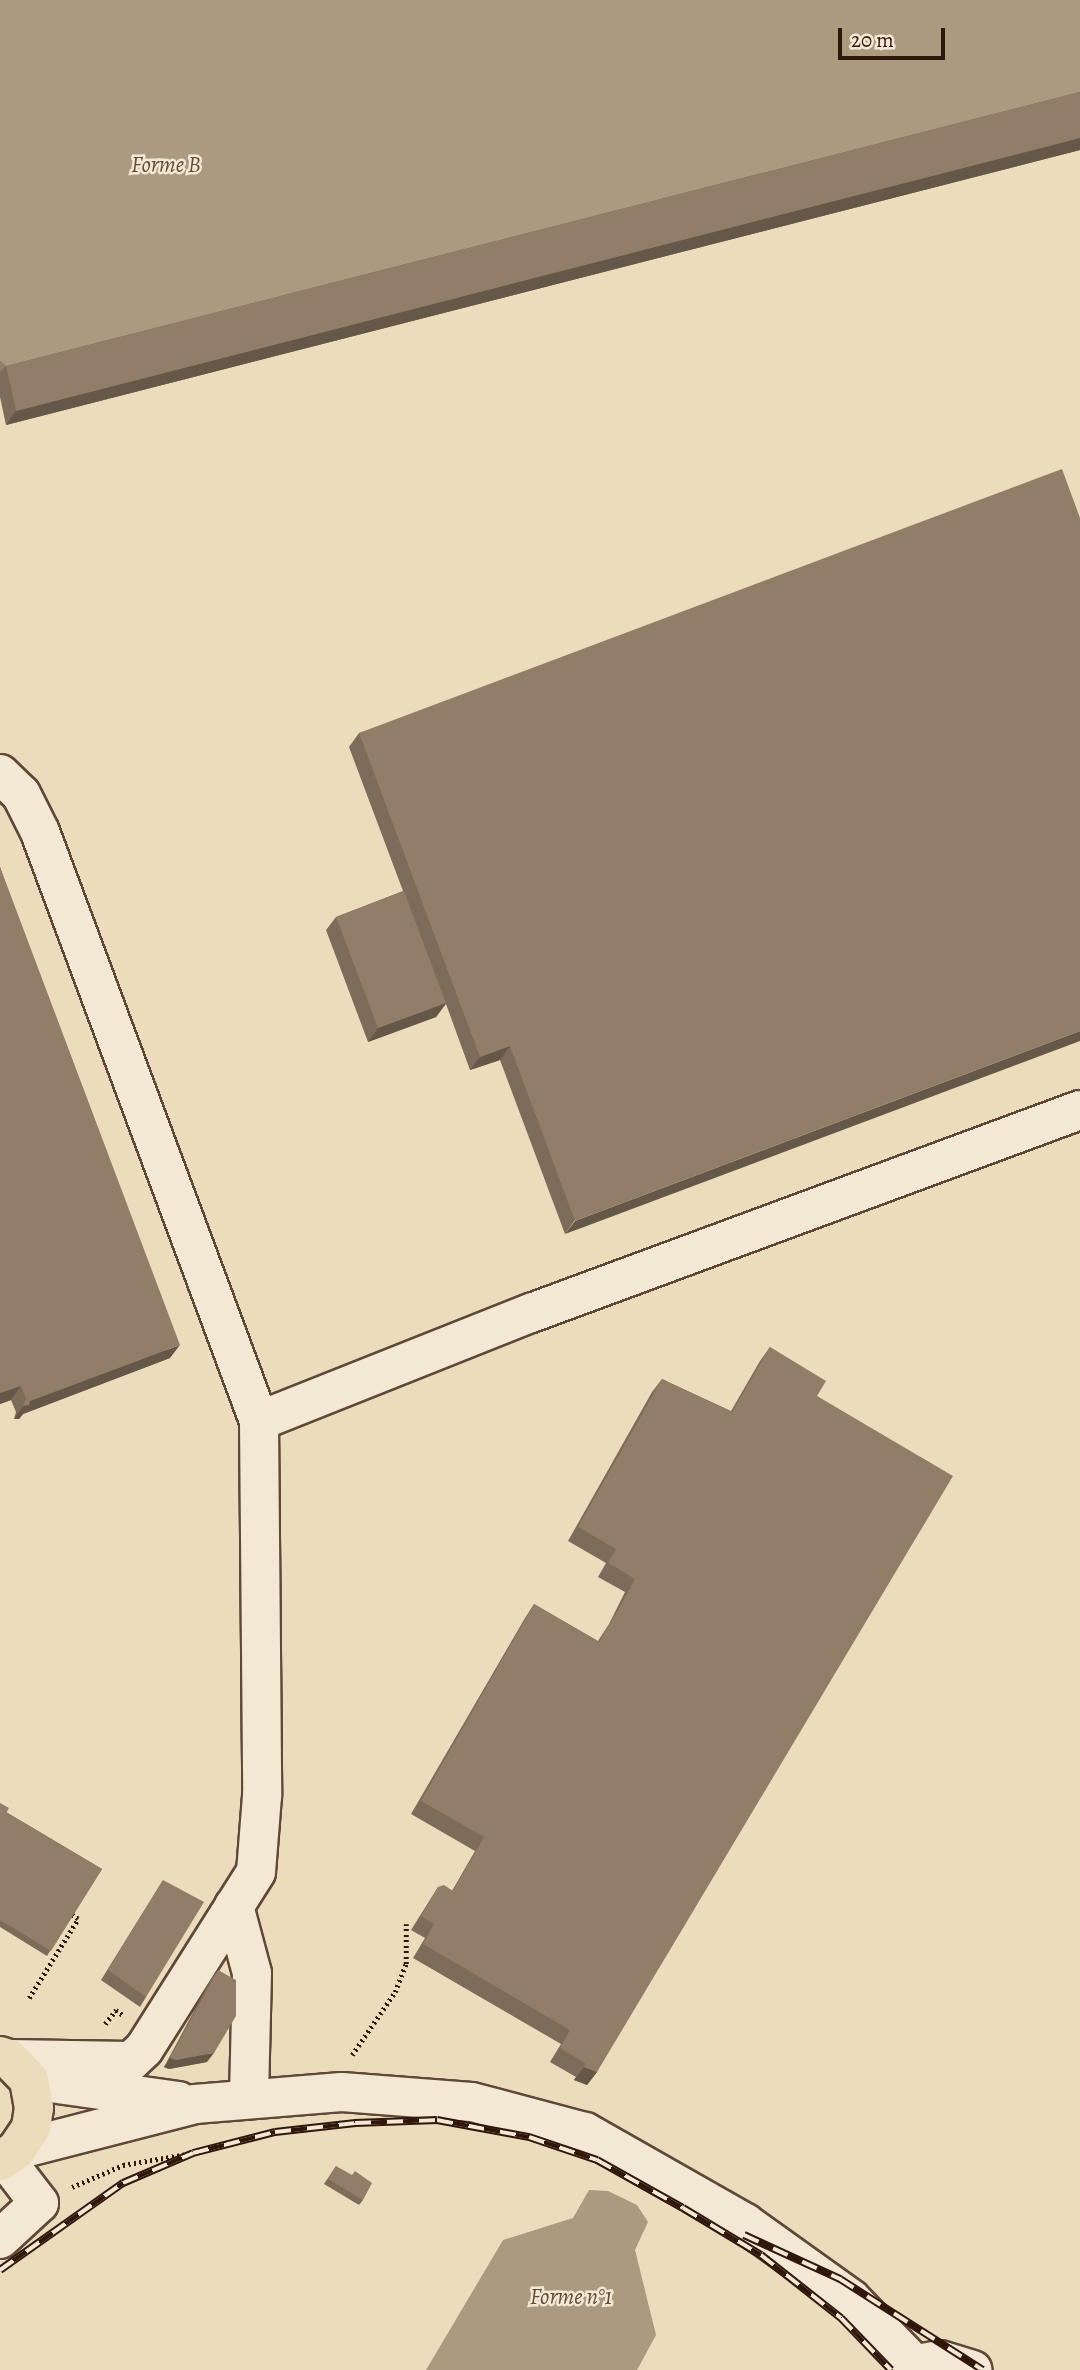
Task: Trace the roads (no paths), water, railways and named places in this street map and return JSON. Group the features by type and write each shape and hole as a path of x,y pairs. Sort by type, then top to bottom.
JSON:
{"main road":[{"path":"7,2157 31,2128 34,2108 13,2065"}],"street":[{"path":"0,774 21,794 40,832 259,1421 262,1796 256,1872 145,2049 131,2061 13,2065"},
{"path":"259,1421 531,1313 1080,1110"},
{"path":"234,1906 252,1973 249,2099"},
{"path":"13,2065 195,2104"},
{"path":"0,2239 39,2203 7,2157 195,2104 342,2092 472,2102 584,2132 745,2223 851,2299 919,2367 940,2360 972,2370"}],"water":[{"name":"Forme B","path":"0,0 1080,0 1080,103 0,378"},
{"name":"Forme n°1","path":"589,2190 608,2191 637,2205 648,2222 635,2250 656,2335 637,2370 426,2370 503,2240 573,2218"}],"railway":[{"path":"0,2270 123,2183 193,2153 275,2132 355,2123 437,2120 529,2137 597,2160 761,2255 841,2318 891,2370"},
{"path":"744,2235 840,2279 983,2370"}]}
